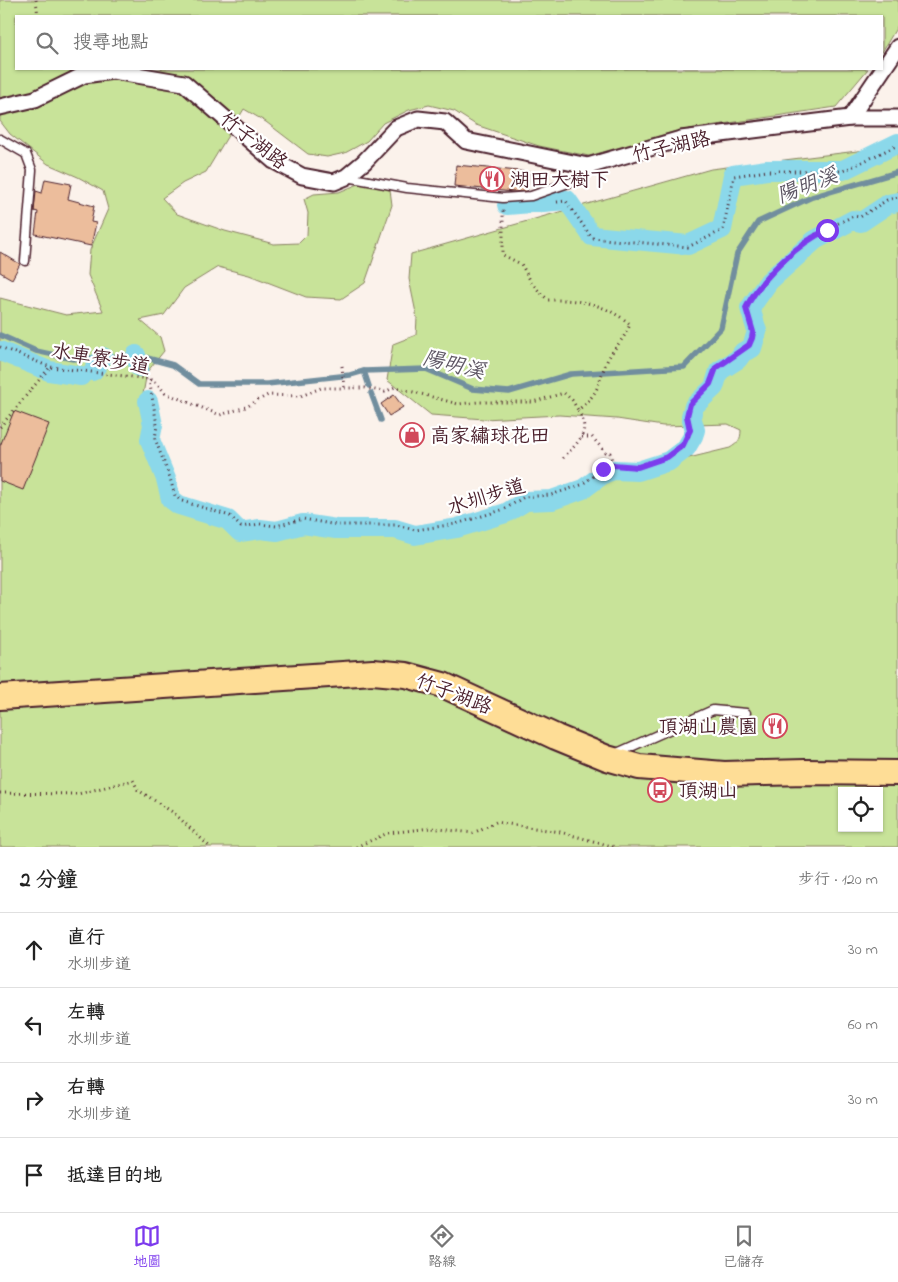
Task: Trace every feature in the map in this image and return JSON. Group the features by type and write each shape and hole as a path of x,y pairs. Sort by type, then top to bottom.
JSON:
{"main road":[{"name":"竹子湖路","path":"0,697 127,690 372,672 406,675 443,684 556,737 606,758 639,767 724,774 804,772 898,773"}],"street":[{"path":"883,69 898,47"},
{"path":"850,118 882,70"},
{"name":"竹子湖路","path":"0,107 35,99 84,75 113,71 148,75 184,83 274,161 302,176 334,182 346,177 364,162 396,128 418,119 445,122 466,141 588,166 681,139 850,118 898,118"}],"lane":[{"path":"0,139 26,154 32,170 25,260"},
{"path":"346,177 407,188 502,198 532,196 580,179 588,166"},
{"path":"606,758 713,710 746,713"}],"path":[{"path":"36,0 38,15"},
{"path":"548,203 566,201 592,238 688,247 723,230 734,176 767,171 843,171 898,145"},
{"path":"582,437 592,438 606,453 610,453 613,465 638,467 667,457 683,445 690,430 687,416 690,404 710,384 716,368 749,345 753,332 746,308 751,296 766,278 812,237 853,216 860,218 887,200 898,197"},
{"path":"502,198 503,255 520,264 533,284 548,300 569,300 594,304 616,313 630,324 626,337 608,359 594,396 578,410 584,420 582,437 562,458"},
{"name":"水車寮步道","path":"0,347 50,368 149,379 157,383 165,393 220,415 246,407 268,395 301,396 321,388 364,388 385,392 395,387 458,404 533,402 564,393 572,400 578,410"},
{"path":"342,366 344,389"},
{"path":"0,427 50,368"},
{"name":"水圳步道","path":"149,379 157,425 155,440 175,496 182,501 230,516 241,527 260,524 276,526 303,519 337,525 396,524 415,530 456,524 505,509 524,497 551,495 581,485 603,469 613,465"},
{"path":"0,793 78,794 133,780 138,790 174,813 210,847"},
{"path":"356,847 388,833 431,828 473,833 496,822 560,832 615,847"}],"green space":[{"path":"0,0 898,0 898,25 883,50 883,15 15,15 15,70 867,70 836,107 676,131 589,156 539,146 476,125 454,111 429,105 409,110 383,123 367,141 345,153 327,157 308,154 266,122 244,109 206,172 183,183 162,198 177,214 225,231 274,244 299,243 307,235 308,213 304,199 314,194 339,192 376,177 389,182 392,205 365,283 341,299 306,297 249,275 218,267 184,288 164,315 140,320 160,337 164,351 147,372 142,400 148,437 159,478 175,501 210,520 247,531 454,527 503,512 541,508 627,473 730,448 738,441 741,430 728,424 663,426 617,419 559,415 484,419 431,415 387,380 393,344 416,335 417,318 409,279 411,254 711,169 898,146 898,847 0,847 0,298 66,315 103,311 88,275 90,250 108,209 103,191 78,177 48,164 10,134 0,121"}],"building":[{"name":"湖田大樹下","path":"456,165 529,172 527,191 513,192 454,186"},
{"path":"45,179 71,184 68,199 94,206 91,222 96,223 91,246 35,234 38,212 34,211 36,191 42,193"},
{"path":"0,252 20,264 12,279 0,272"},
{"path":"394,395 403,407 389,416 381,404"},
{"path":"14,411 49,424 23,490 0,481 0,446"}],"waterway":[{"path":"507,205 567,200 592,236 688,245 722,229 733,175 767,170 843,170 898,143"},
{"name":"陽明溪","path":"0,335 36,351 73,359 136,355 173,365 199,384 267,384 350,375 364,371 426,369 473,389 509,392 571,374 684,367 721,328 737,254 758,222 812,197 898,172"},
{"path":"148,401 153,425 150,440 166,479 171,499 179,505 228,520 240,532 260,529 277,531 303,524 336,529 395,529 415,535 457,528 506,513 526,501 552,500 583,489 605,473 614,470 638,471 669,461 686,448 693,436 695,430 691,416 694,406 714,387 719,371 738,359 743,352 752,348 757,331 750,308 769,281 815,240 853,220 861,222 888,204 898,202"},
{"path":"0,351 49,371 81,376"},
{"path":"136,355 139,367"},
{"path":"93,371 103,357"},
{"path":"364,371 369,386"},
{"path":"371,393 381,420"}],"place":[{"name":"湖田大樹下","path":"492,179"},
{"name":"高家繡球花田","path":"412,435"},
{"name":"頂湖山農園","path":"775,726"},
{"name":"頂湖山","path":"660,790"}],"route":[{"path":"603,469 613,465 638,467 667,457 683,445 690,430 687,416 690,404 710,384 716,368 735,355 740,348 749,345 753,332 747,318 746,308 751,296 766,278 812,237 827,230"}]}
